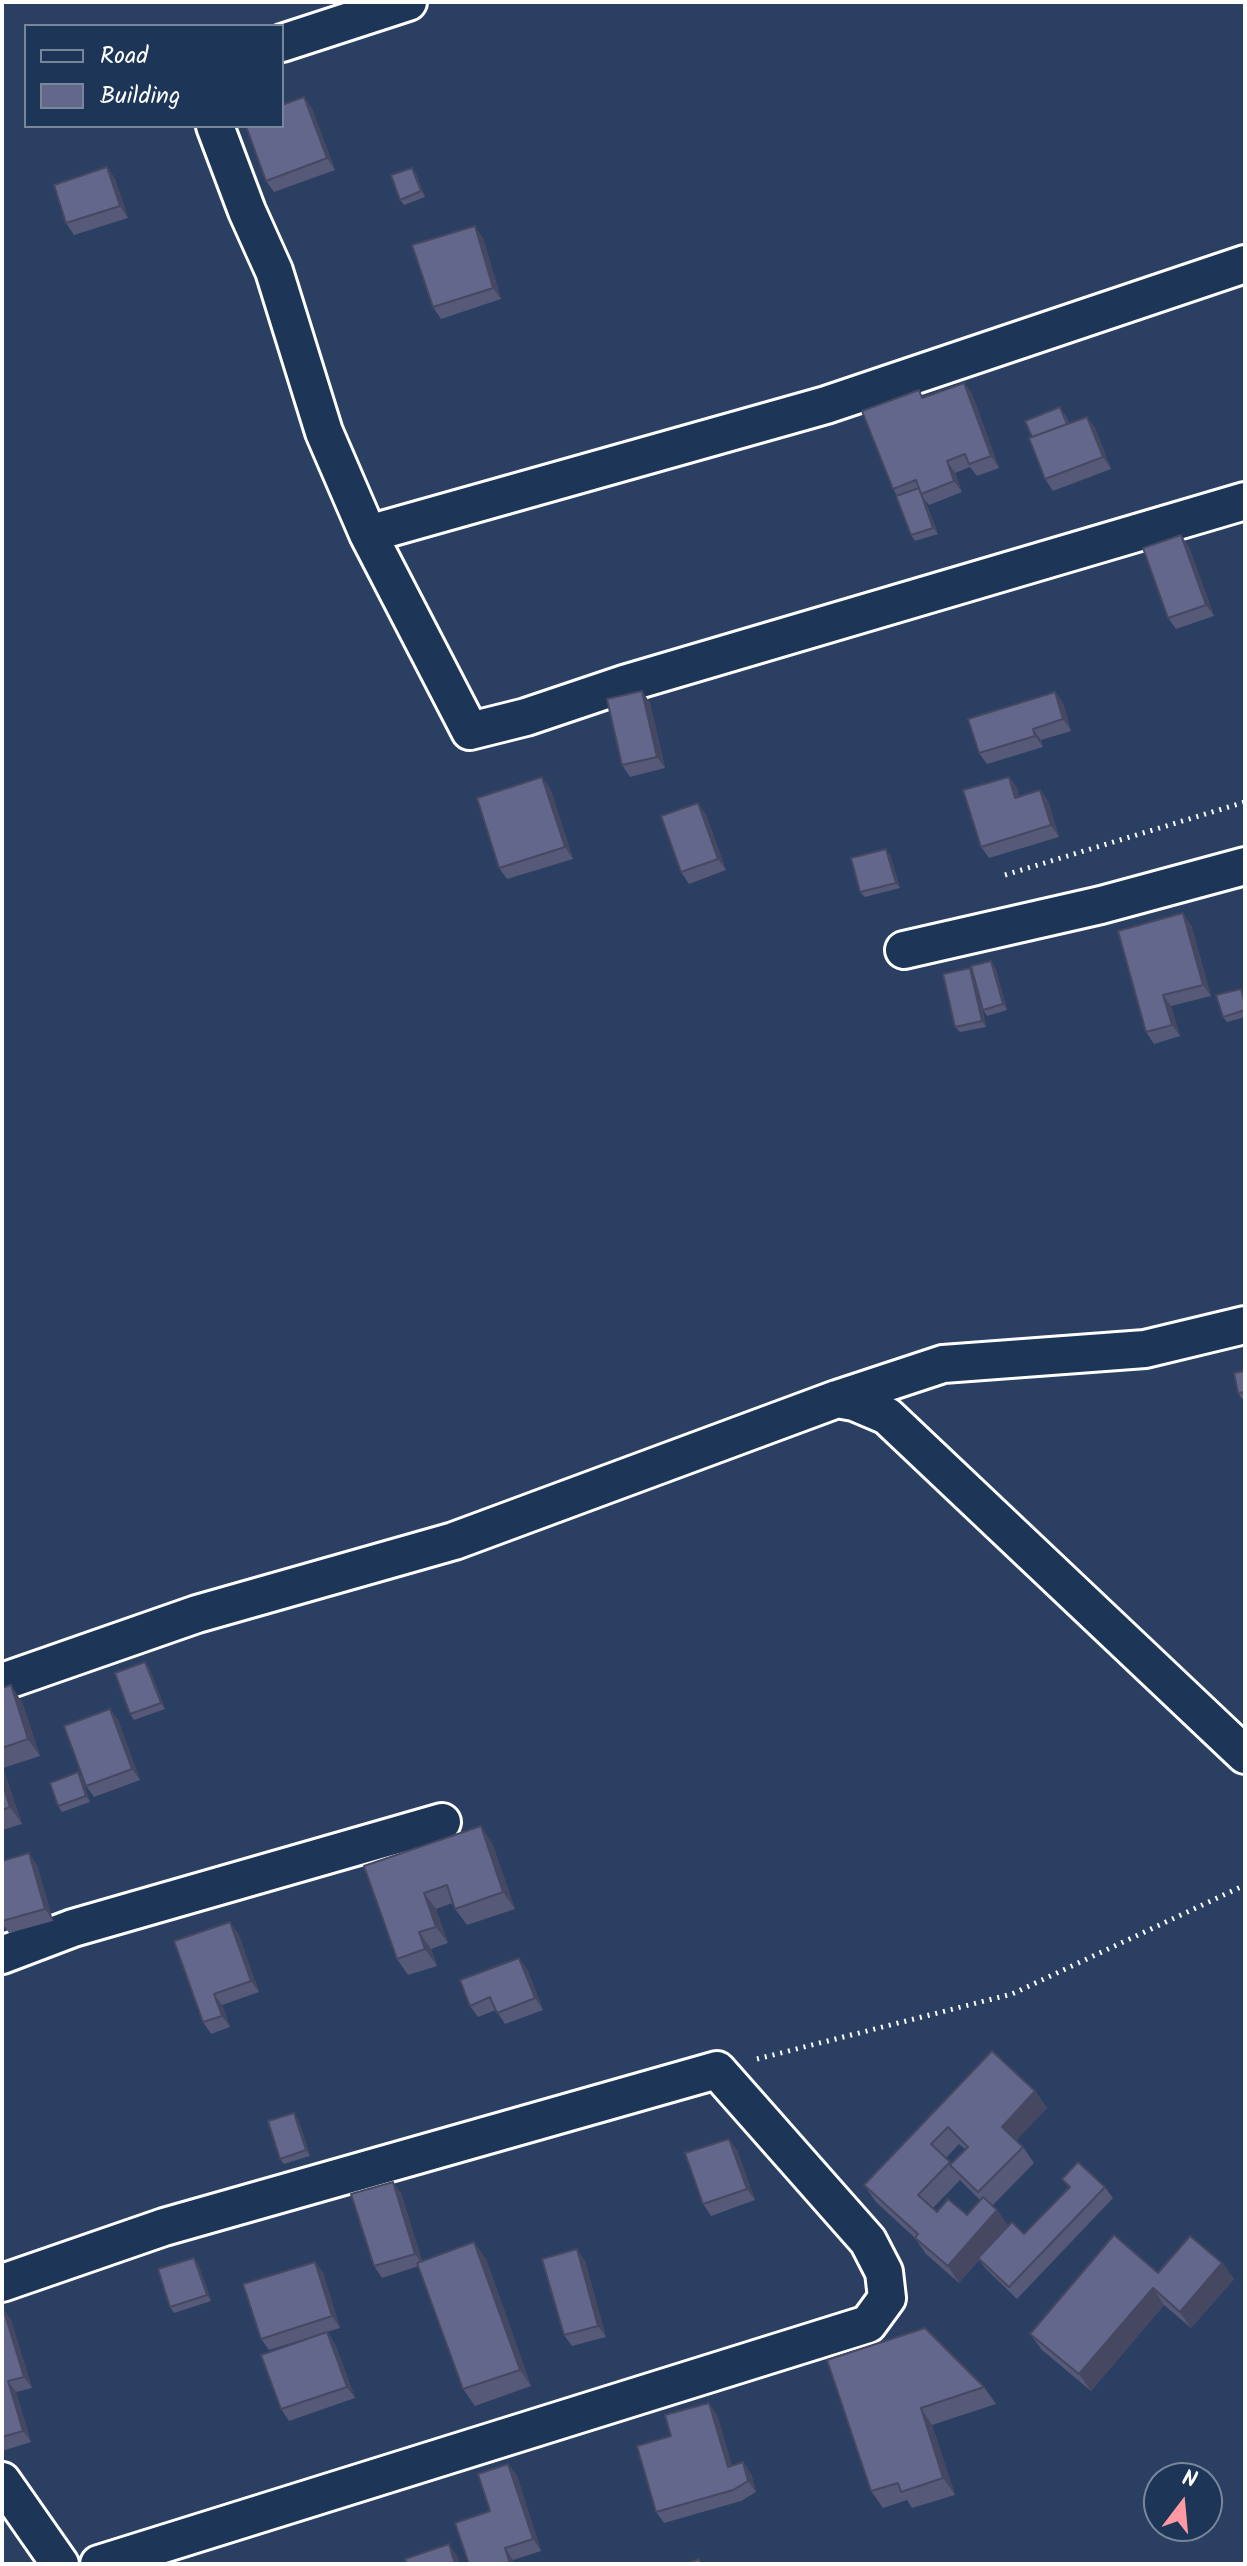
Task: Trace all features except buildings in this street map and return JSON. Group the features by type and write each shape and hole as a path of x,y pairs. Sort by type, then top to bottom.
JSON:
{"street":[{"path":"284,42 408,2"},
{"path":"216,128 274,271 324,432 368,534 470,731 526,717 624,684 1245,501"},
{"path":"368,534 826,405 1245,264"},
{"path":"904,950 1101,905 1245,866"},
{"path":"2,1682 197,1614 454,1541 837,1399 943,1364 1145,1349 1245,1325"},
{"path":"837,1399 854,1402 887,1416 1245,1755"},
{"path":"2,1955 73,1928 442,1822"},
{"path":"2,2283 164,2227 717,2070 868,2241 884,2272 887,2298 868,2324 99,2564"},
{"path":"2,2481 60,2564"}],"path":[{"path":"1005,875 1245,802"},
{"path":"717,2070 1012,1994 1245,1885"}]}
